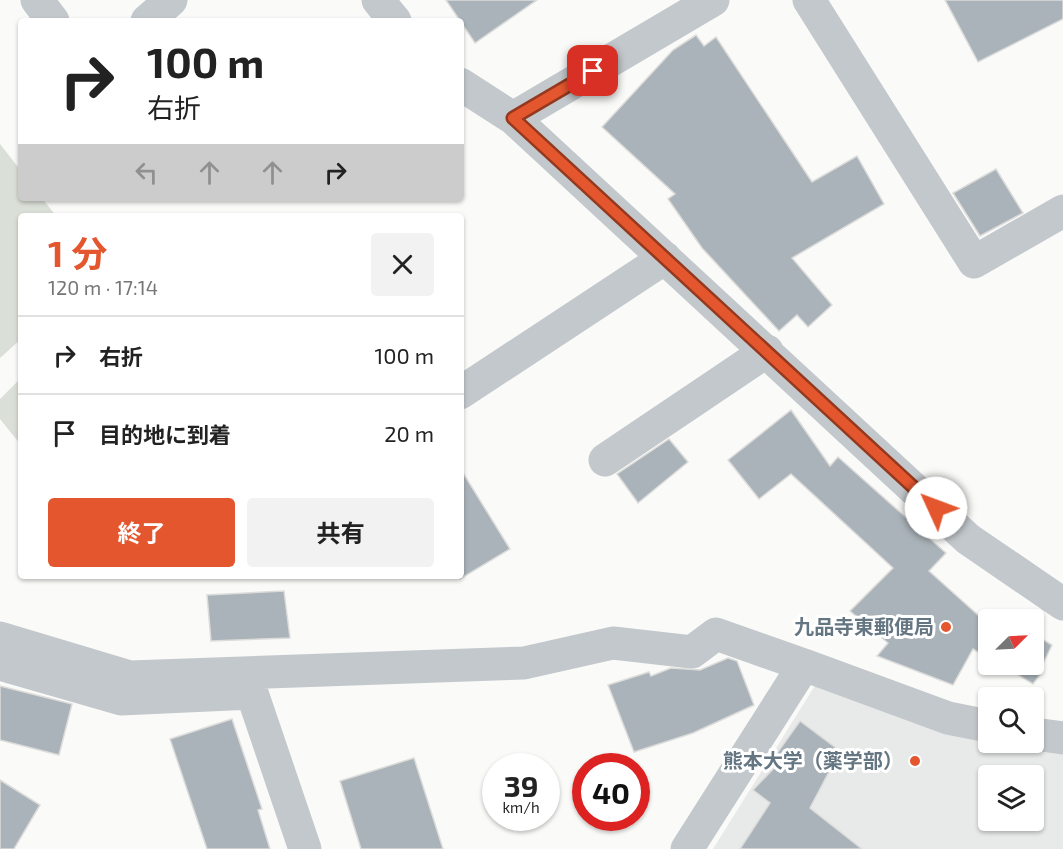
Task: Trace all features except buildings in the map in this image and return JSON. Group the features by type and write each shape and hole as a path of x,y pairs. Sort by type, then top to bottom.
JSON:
{"street":[{"path":"37,0 51,18"},
{"path":"150,18 171,0"},
{"path":"513,118 713,0"},
{"path":"808,0 974,262 1063,211"},
{"path":"464,87 513,118 968,539 1063,604"},
{"path":"464,390 665,258"},
{"path":"605,460 767,351"},
{"path":"0,638 130,677 524,663 613,643 692,652 716,634 948,718 978,724"},
{"path":"0,664 121,699 252,693 305,849"},
{"path":"687,849 804,665"},
{"path":"1044,735 1063,738"}],"shaded area":[{"path":"0,144 18,167 18,201 44,201 54,213 18,213 18,342 0,358"},
{"path":"18,381 18,441 0,419 0,399"},
{"name":"熊本大学（薬学部）","path":"816,684 978,732 978,753 1044,753 1044,744 1063,747 1063,849 713,849"}],"place":[{"name":"九品寺東郵便局","path":"946,627"},
{"name":"熊本大学（薬学部）","path":"915,761"}],"route":[{"path":"593,71 513,118 936,508"}]}
